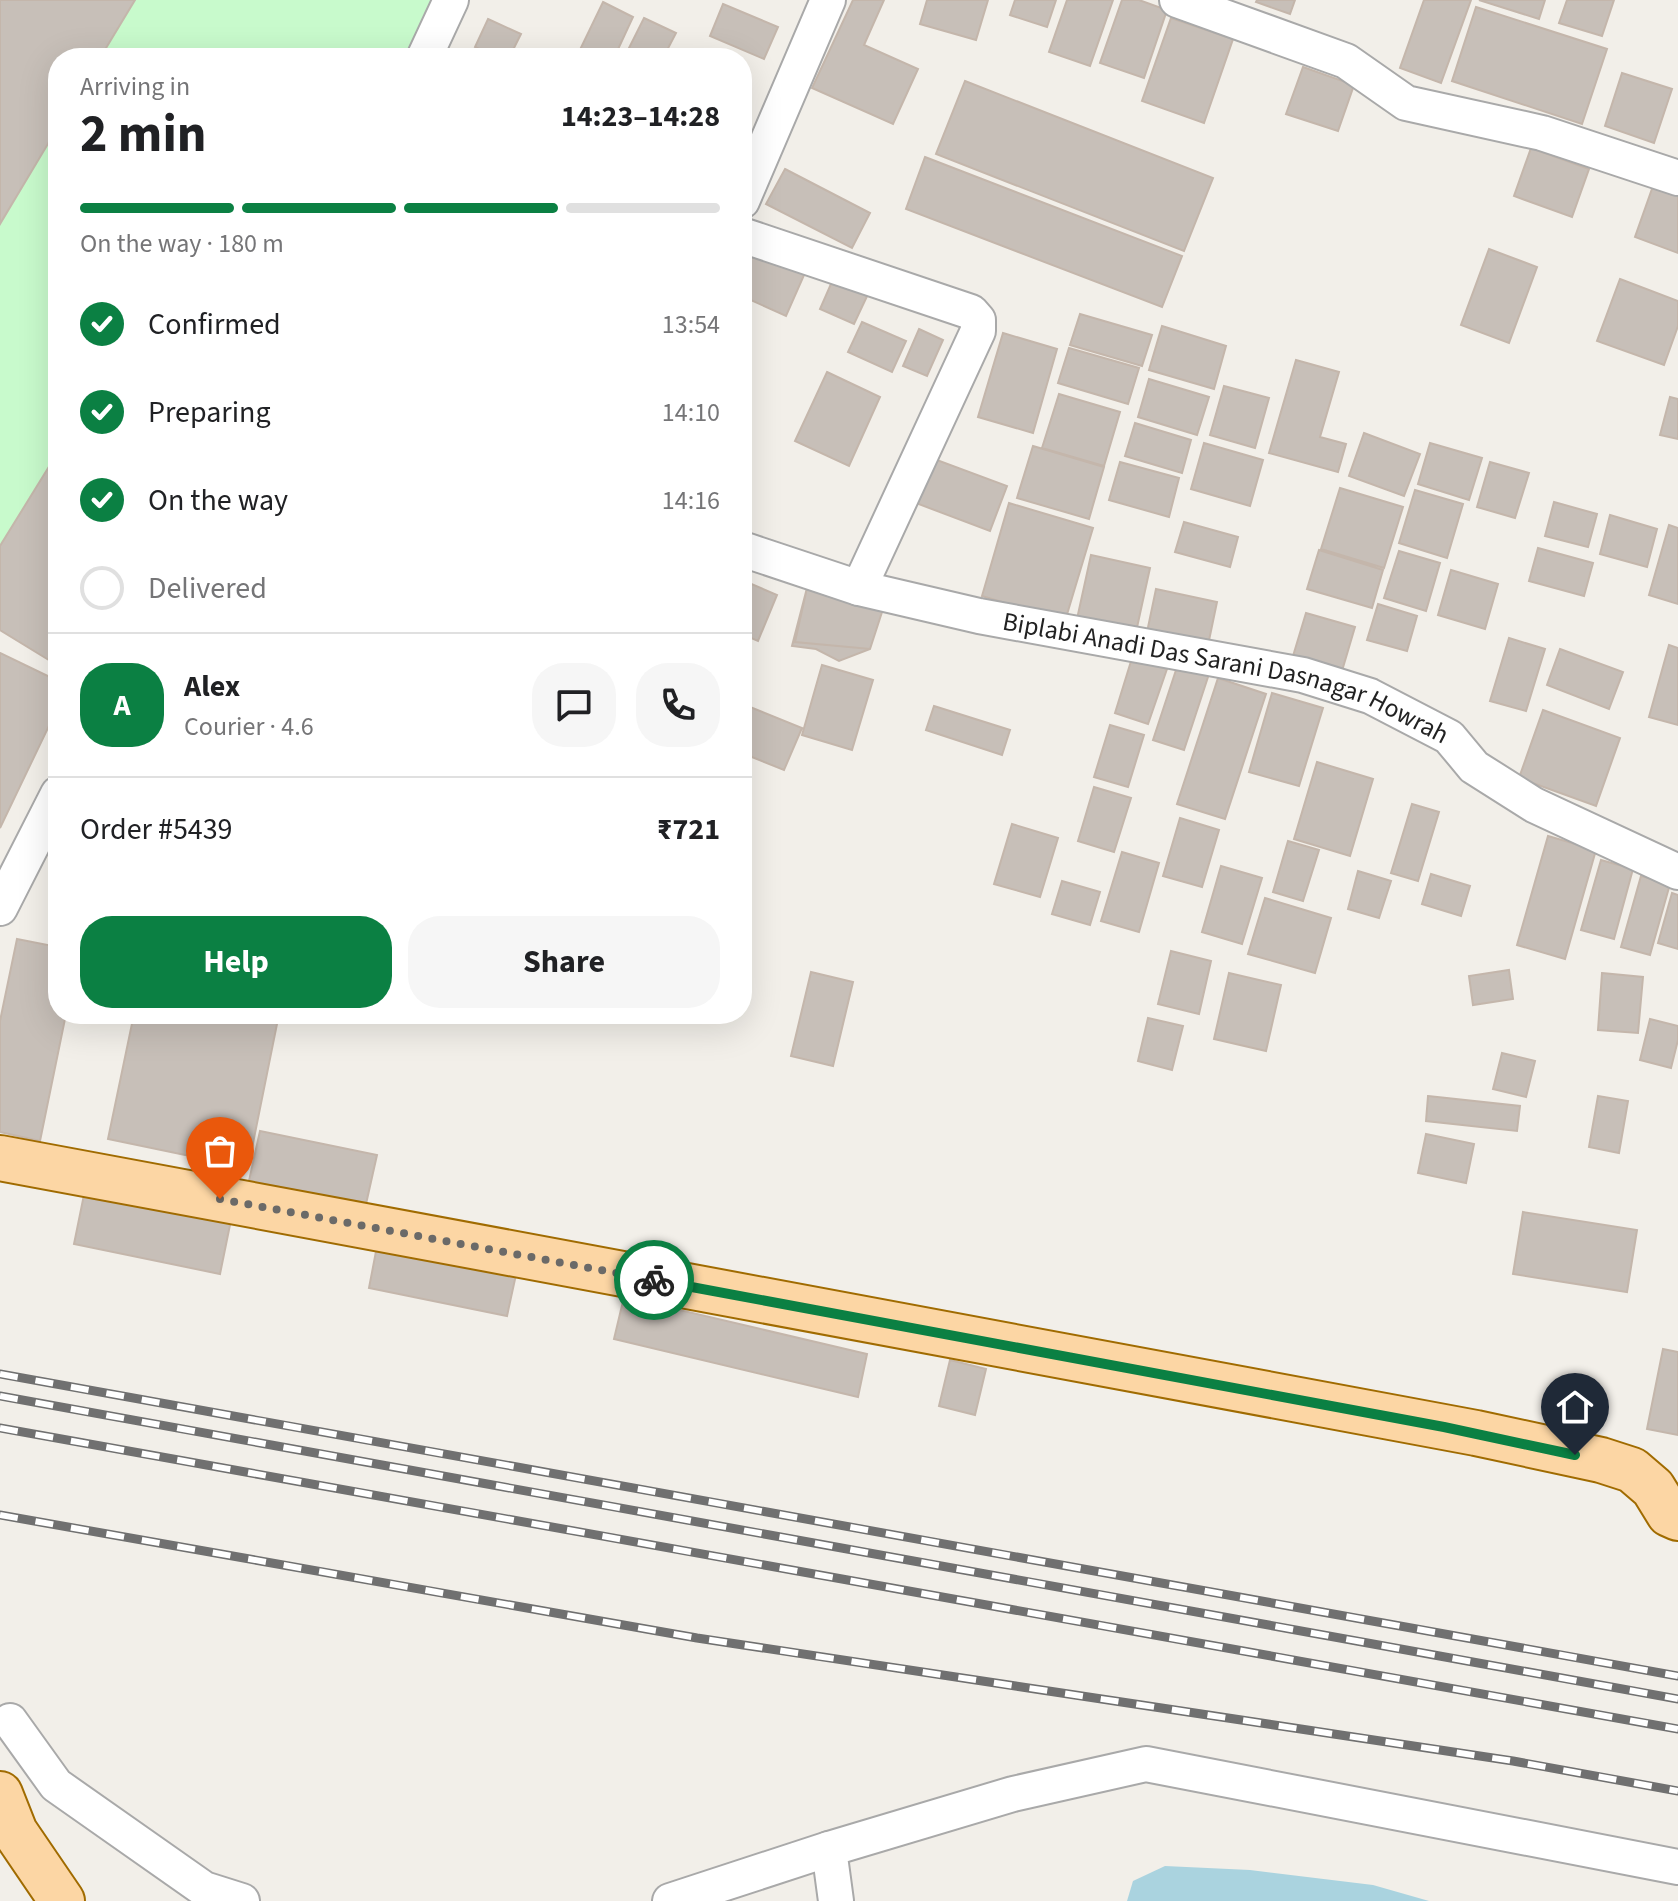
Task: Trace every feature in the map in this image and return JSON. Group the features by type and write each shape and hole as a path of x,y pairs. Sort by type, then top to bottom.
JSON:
{"main road":[{"path":"0,1158 1476,1433 1601,1460 1632,1470 1653,1488 1669,1514 1678,1518"},
{"path":"0,1794 15,1832 62,1901"}],"street":[{"path":"429,48 451,0"},
{"path":"752,178 828,0"},
{"path":"1177,0 1346,61 1406,103 1542,133 1678,178"},
{"path":"752,238 971,312 978,320 978,331 859,588"},
{"name":"Biplabi Anadi Das Sarani Dasnagar Howrah","path":"752,552 859,588 979,616 1303,675 1370,696 1449,737 1474,767 1534,805 1678,872"},
{"path":"0,908 48,814"},
{"path":"10,1721 56,1785 204,1889 242,1901"},
{"path":"670,1901 1013,1794 1146,1764 1678,1867"},
{"path":"829,1849 836,1901"}],"green space":[{"path":"0,0 439,0 416,48 48,48 48,468 0,560"}],"water":[{"path":"1165,1866 1250,1870 1373,1885 1429,1901 1127,1901 1133,1881"}],"building":[{"path":"0,0 135,0 106,48 48,48 48,144 0,224"},
{"path":"853,0 884,0 864,45 918,69 893,124 812,88"},
{"path":"927,0 988,0 976,40 920,24"},
{"path":"1015,0 1056,0 1047,27 1010,15"},
{"path":"1067,0 1113,0 1090,66 1049,52"},
{"path":"1122,0 1139,0 1167,10 1144,78 1100,63"},
{"path":"1257,0 1295,0 1290,14"},
{"path":"1424,0 1471,0 1441,83 1400,68"},
{"path":"1479,0 1545,0 1539,19"},
{"path":"1567,0 1614,0 1602,36 1559,23"},
{"path":"603,2 633,17 619,48 581,48"},
{"path":"723,4 778,27 764,59 752,54 752,48 738,48 710,36"},
{"path":"1476,7 1607,49 1582,124 1452,81"},
{"path":"644,18 676,33 668,48 629,48"},
{"path":"1171,18 1233,39 1204,123 1142,101"},
{"path":"488,19 521,34 514,48 475,47"},
{"path":"1303,67 1354,85 1338,131 1286,114"},
{"path":"1622,73 1672,89 1654,143 1605,126"},
{"path":"965,81 1213,178 1184,251 936,154"},
{"path":"1531,148 1589,169 1572,217 1514,196"},
{"path":"925,157 1182,256 1162,307 906,209"},
{"path":"785,169 870,213 852,248 766,204"},
{"path":"1653,186 1678,195 1678,253 1635,237"},
{"path":"755,242 808,266 786,316 752,301 752,249"},
{"path":"1489,249 1537,267 1509,343 1461,325"},
{"path":"834,277 869,292 854,324 820,309"},
{"path":"1620,279 1678,301 1678,326 1664,365 1597,341"},
{"path":"1080,314 1152,335 1142,366 1070,345"},
{"path":"862,322 906,341 892,372 848,352"},
{"path":"1162,326 1226,346 1214,389 1149,370"},
{"path":"919,329 943,340 927,376 903,366"},
{"path":"1003,333 1057,349 1033,433 978,417"},
{"path":"1069,348 1139,368 1128,404 1058,383"},
{"path":"1296,360 1339,372 1320,437 1346,444 1338,472 1269,453"},
{"path":"827,372 880,397 849,466 795,441"},
{"path":"1149,379 1209,397 1197,435 1138,417"},
{"path":"1224,386 1269,398 1255,448 1210,435"},
{"path":"1059,394 1120,412 1104,466 1042,448"},
{"path":"1670,397 1678,399 1678,439 1660,435"},
{"path":"1135,423 1191,440 1182,473 1125,456"},
{"path":"1364,433 1420,454 1404,496 1349,476"},
{"path":"1204,443 1263,460 1250,506 1191,489"},
{"path":"1430,443 1482,458 1469,500 1418,484"},
{"path":"1033,446 1104,467 1089,519 1017,498"},
{"path":"926,456 1007,486 990,531 908,500"},
{"path":"1120,462 1179,478 1169,517 1109,500"},
{"path":"1490,462 1529,473 1515,518 1477,507"},
{"path":"48,468 48,660 0,630 0,546"},
{"path":"1340,488 1403,507 1384,568 1321,549"},
{"path":"1415,490 1463,504 1447,558 1399,543"},
{"path":"1554,502 1597,514 1588,547 1545,536"},
{"path":"1009,503 1093,528 1065,621 982,596"},
{"path":"1610,515 1657,529 1647,567 1600,554"},
{"path":"1184,522 1238,537 1230,567 1175,552"},
{"path":"1669,525 1678,528 1678,604 1649,595"},
{"path":"1538,548 1593,563 1584,596 1529,581"},
{"path":"1319,550 1383,570 1372,608 1307,589"},
{"path":"1399,551 1440,563 1426,611 1384,598"},
{"path":"1091,555 1150,568 1136,632 1077,619"},
{"path":"1451,570 1498,584 1485,629 1438,615"},
{"path":"752,584 777,595 758,641 752,638"},
{"path":"807,588 883,609 870,649 795,642"},
{"path":"807,588 883,609 870,649 839,661 816,649 792,646"},
{"path":"1156,589 1217,602 1207,650 1146,637"},
{"path":"1378,604 1417,616 1407,651 1367,640"},
{"path":"1306,613 1355,627 1339,681 1290,666"},
{"path":"1509,638 1545,649 1526,711 1490,701"},
{"path":"1669,645 1678,648 1678,725 1649,717"},
{"path":"1560,649 1623,672 1609,709 1547,685"},
{"path":"0,653 48,676 48,728 0,828"},
{"path":"1132,658 1167,669 1148,724 1115,713"},
{"path":"1178,664 1209,674 1184,750 1153,740"},
{"path":"822,665 873,680 852,750 802,735"},
{"path":"1218,678 1266,694 1225,819 1177,804"},
{"path":"1272,693 1323,708 1299,786 1249,772"},
{"path":"934,706 1010,730 1002,755 926,730"},
{"path":"752,708 802,728 784,770 752,757"},
{"path":"1543,710 1620,738 1596,806 1519,778"},
{"path":"1110,725 1144,735 1128,787 1094,777"},
{"path":"1317,762 1373,779 1350,856 1294,839"},
{"path":"1094,787 1131,798 1114,852 1078,841"},
{"path":"1412,804 1439,812 1418,881 1391,873"},
{"path":"1180,818 1219,830 1202,887 1163,876"},
{"path":"1012,824 1058,838 1040,897 994,884"},
{"path":"1548,836 1596,850 1565,959 1517,945"},
{"path":"1288,841 1319,850 1303,901 1273,892"},
{"path":"1122,852 1159,863 1139,932 1101,921"},
{"path":"1601,860 1633,869 1614,939 1581,930"},
{"path":"1221,866 1262,878 1242,944 1202,932"},
{"path":"1358,871 1391,881 1379,918 1348,909"},
{"path":"1431,874 1470,886 1461,916 1422,904"},
{"path":"1641,876 1670,884 1650,955 1621,947"},
{"path":"1062,881 1100,892 1090,925 1052,914"},
{"path":"1672,893 1678,895 1678,949 1658,943"},
{"path":"1265,898 1331,918 1315,973 1248,954"},
{"path":"17,939 48,945 48,1024 64,1024 40,1141 0,1132 0,1021"},
{"path":"1171,951 1211,961 1199,1014 1158,1004"},
{"path":"1509,970 1513,999 1473,1005 1469,976"},
{"path":"811,972 853,982 833,1066 791,1056"},
{"path":"1229,973 1281,985 1266,1051 1214,1039"},
{"path":"1602,973 1643,977 1638,1033 1598,1030"},
{"path":"1148,1018 1183,1026 1172,1070 1138,1061"},
{"path":"1650,1019 1678,1026 1671,1068 1640,1060"},
{"path":"132,1024 277,1024 248,1168 108,1139"},
{"path":"1502,1053 1535,1061 1526,1097 1493,1089"},
{"path":"1428,1096 1520,1106 1517,1131 1426,1121"},
{"path":"1598,1096 1628,1101 1619,1153 1589,1147"},
{"path":"260,1131 377,1155 366,1204 249,1181"},
{"path":"1426,1134 1474,1144 1466,1183 1418,1173"},
{"path":"86,1185 232,1215 220,1274 74,1244"},
{"path":"1523,1212 1637,1230 1627,1292 1513,1274"},
{"path":"378,1241 517,1270 507,1316 369,1288"},
{"path":"624,1297 867,1354 858,1397 614,1339"},
{"path":"1663,1349 1678,1352 1678,1435 1647,1429"},
{"path":"950,1360 986,1369 975,1415 939,1406"}],"railway":[{"path":"0,1374 1678,1676"},
{"path":"0,1396 1678,1699"},
{"path":"0,1428 1678,1729"},
{"path":"0,1515 697,1638 1513,1761 1678,1791"}],"way so far":[{"path":"220,1199 654,1280"}],"route":[{"path":"654,1280 1444,1427 1575,1455"}]}
